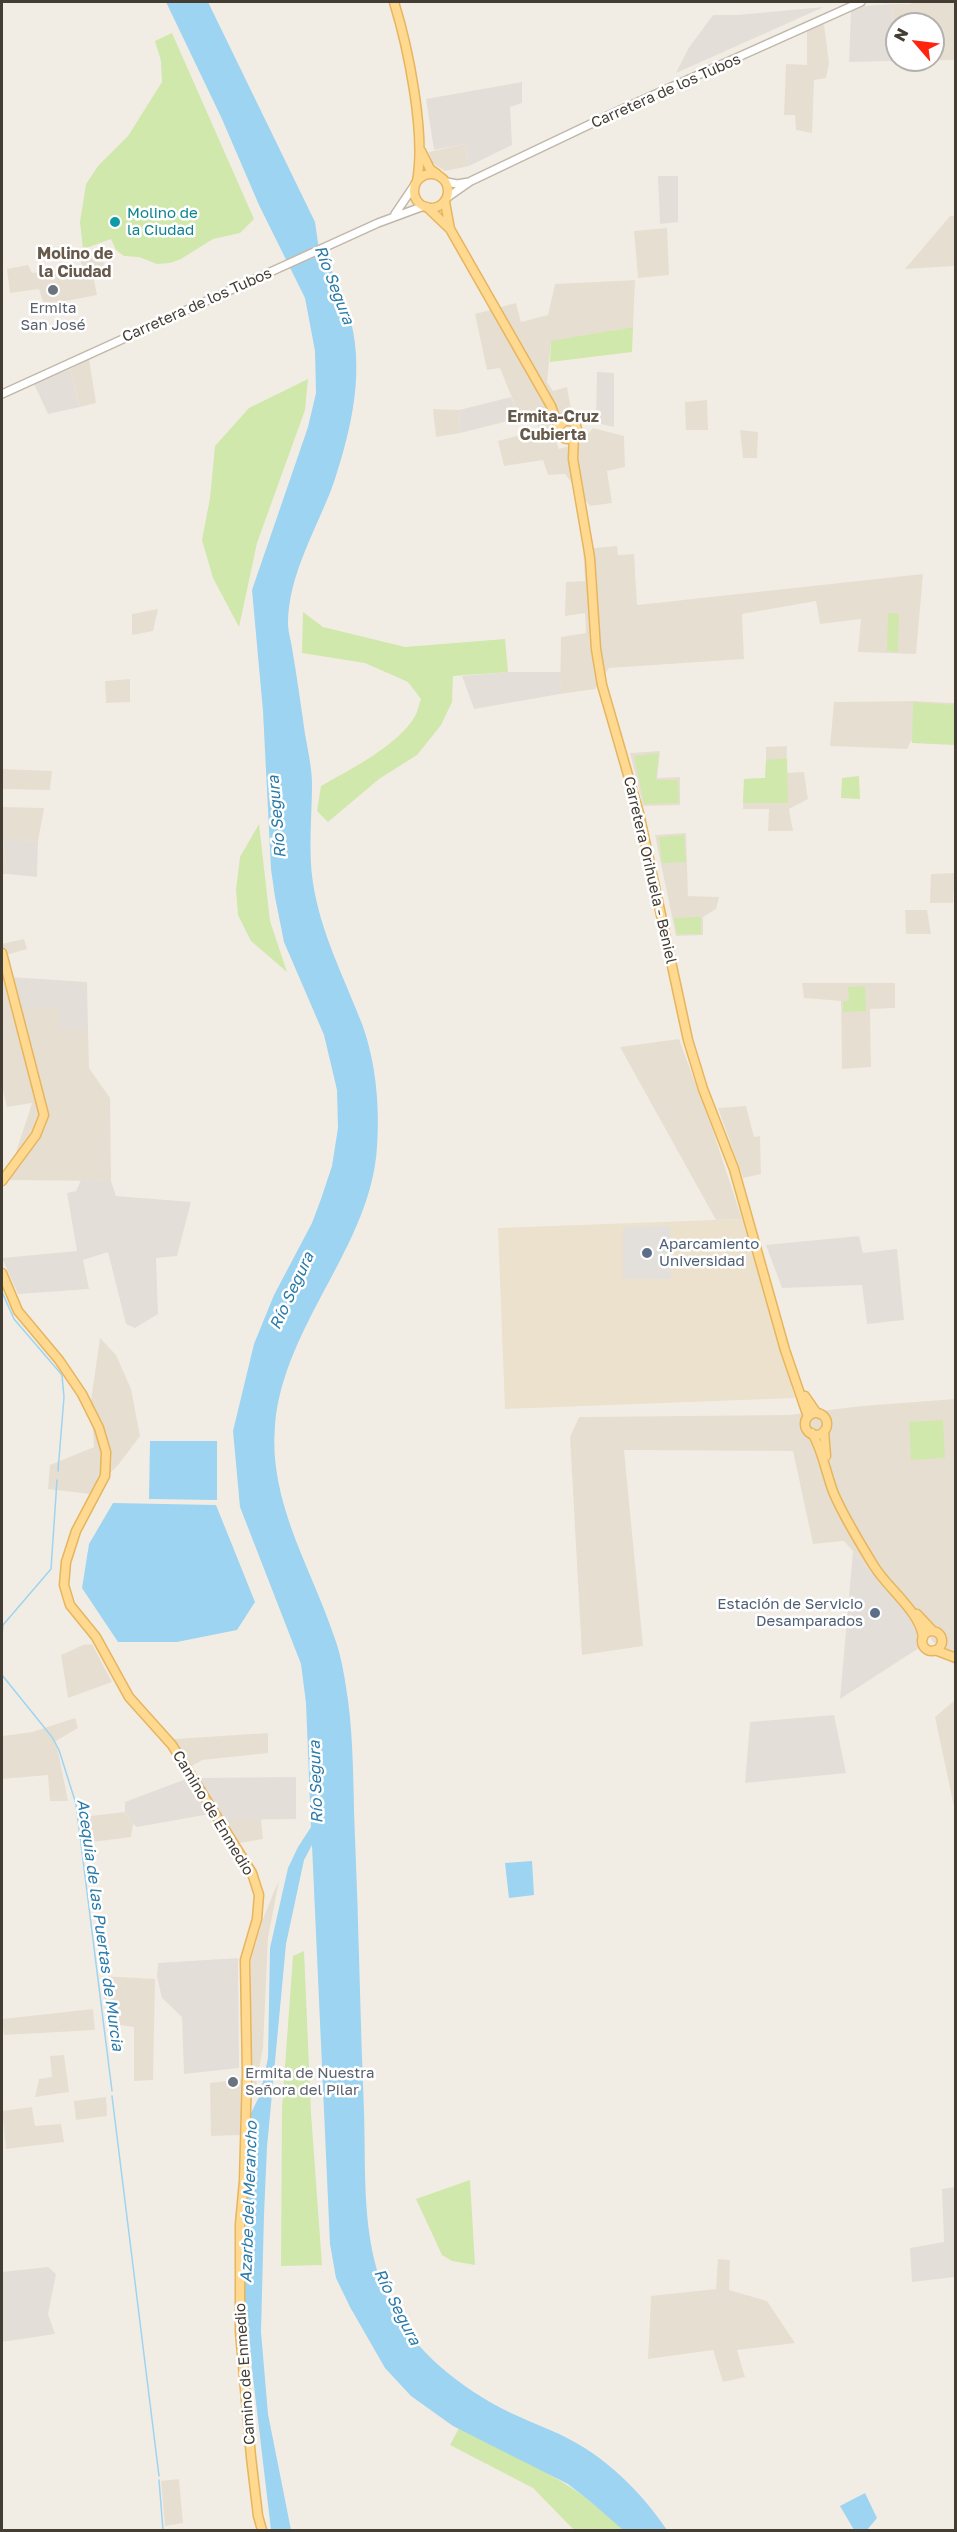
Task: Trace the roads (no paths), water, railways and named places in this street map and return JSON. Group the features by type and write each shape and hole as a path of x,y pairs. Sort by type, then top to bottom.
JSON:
{"main road":[{"path":"394,2 407,54 420,146 414,194 418,202 450,229 551,406 564,438 569,439 574,436 576,427 551,406"},
{"path":"420,146 430,169 447,182 446,199 450,229"},
{"path":"417,182 426,174 438,174"},
{"path":"425,207 437,207 446,199"},
{"path":"559,428 562,423 568,421"},
{"name":"Carretera Orihuela - Beniel","path":"574,436 573,459 590,558 596,649 602,685 639,813 688,1040 744,1204 804,1394 816,1412 820,1414"},
{"name":"Carretera Orihuela - Beniel","path":"564,438 573,459"},
{"path":"2,953 44,1114 36,1135 2,1181"},
{"name":"Carretera Orihuela - Beniel","path":"744,1204 785,1350 808,1417"},
{"name":"Camino de Enmedio","path":"2,1273 18,1311 60,1360 82,1394 99,1428 106,1452 105,1476 76,1531 66,1562 64,1586 70,1605 96,1637 129,1697 172,1745 252,1873 259,1895 257,1919 245,1960 247,2074 244,2181 240,2224 240,2332 251,2457 262,2530"},
{"path":"813,1413 820,1414 826,1421 824,1451 838,1492 849,1515 884,1573 933,1631 938,1633 956,1657 926,1648 919,1624 887,1584 852,1528 834,1494 812,1433 806,1426 808,1417 813,1413"},
{"path":"812,1433 818,1434 824,1431"},
{"path":"923,1638 927,1633 933,1631"},
{"path":"935,1650 941,1645 942,1640"}],"street":[{"name":"Carretera de los Tubos","path":"446,199 471,181 620,110 861,2"},
{"name":"Carretera de los Tubos","path":"447,182 471,181"},
{"path":"393,216 400,210 406,195 417,182"},
{"name":"Carretera de los Tubos","path":"2,394 393,216 425,207"}],"water":[{"path":"166,2 208,2 315,222 320,257 334,275 341,289 353,332 356,354 354,397 346,440 334,482 298,569 289,605 288,630 311,772 310,846 313,883 327,938 362,1024 371,1054 378,1116 377,1147 371,1183 360,1218 294,1353 282,1388 275,1425 275,1453 278,1481 285,1508 337,1646 348,1700 353,1768 366,2204 372,2251 386,2295 406,2330 419,2346 449,2374 482,2397 591,2452 627,2482 667,2530 623,2530 568,2484 453,2426 411,2396 385,2368 350,2307 336,2278 330,2244 312,1845 304,1860 286,1944 267,2147 261,2332 268,2414 291,2530 271,2530 243,2293 251,2113 260,2095 268,2058 270,1948 288,1868 311,1827 306,1703 301,1664 240,1507 233,1431 254,1344 274,1295 312,1223 332,1166 338,1128 337,1090 324,1035 284,942 275,897 271,869 263,711 252,590 308,427 316,393 315,351 305,298 259,205 222,119"},
{"path":"150,1441 217,1441 217,1500 149,1499"},
{"path":"113,1503 216,1505 255,1602 237,1630 177,1642 118,1642 82,1588 89,1544"},
{"path":"532,1861 534,1895 509,1898 505,1863"},
{"path":"865,2493 877,2518 867,2530 854,2530 840,2506"}],"waterway":[{"name":"Acequia de las Puertas de Murcia","path":"2,1292 14,1319 62,1375 64,1397 58,1471"},
{"name":"Acequia de las Puertas de Murcia","path":"2,1635 3,1625 51,1569 57,1480"},
{"name":"Acequia de las Puertas de Murcia","path":"2,1675 52,1737 59,1750 76,1804 112,2091"},
{"name":"Acequia de las Puertas de Murcia","path":"112,2096 159,2476"},
{"name":"Acequia de las Puertas de Murcia","path":"159,2480 163,2530"}],"place":[{"name":"Molino de la Ciudad","path":"115,222"},
{"name":"Ermita San José","path":"53,290"},
{"name":"Aparcamiento Universidad","path":"647,1253"},
{"name":"Estación de Servicio Desamparados","path":"875,1613"},
{"name":"Ermita de Nuestra Señora del Pilar","path":"233,2082"}],"district":[{"name":"Molino de la Ciudad","path":"75,263"},
{"name":"Ermita-Cruz Cubierta","path":"553,426"}],"water label":[{"name":"Río Segura","path":"334,285"},
{"name":"Río Segura","path":"277,817"},
{"name":"Río Segura","path":"292,1291"},
{"name":"Río Segura","path":"316,1782"},
{"name":"Azarbe del Merancho","path":"249,2202"},
{"name":"Río Segura","path":"397,2307"}]}
